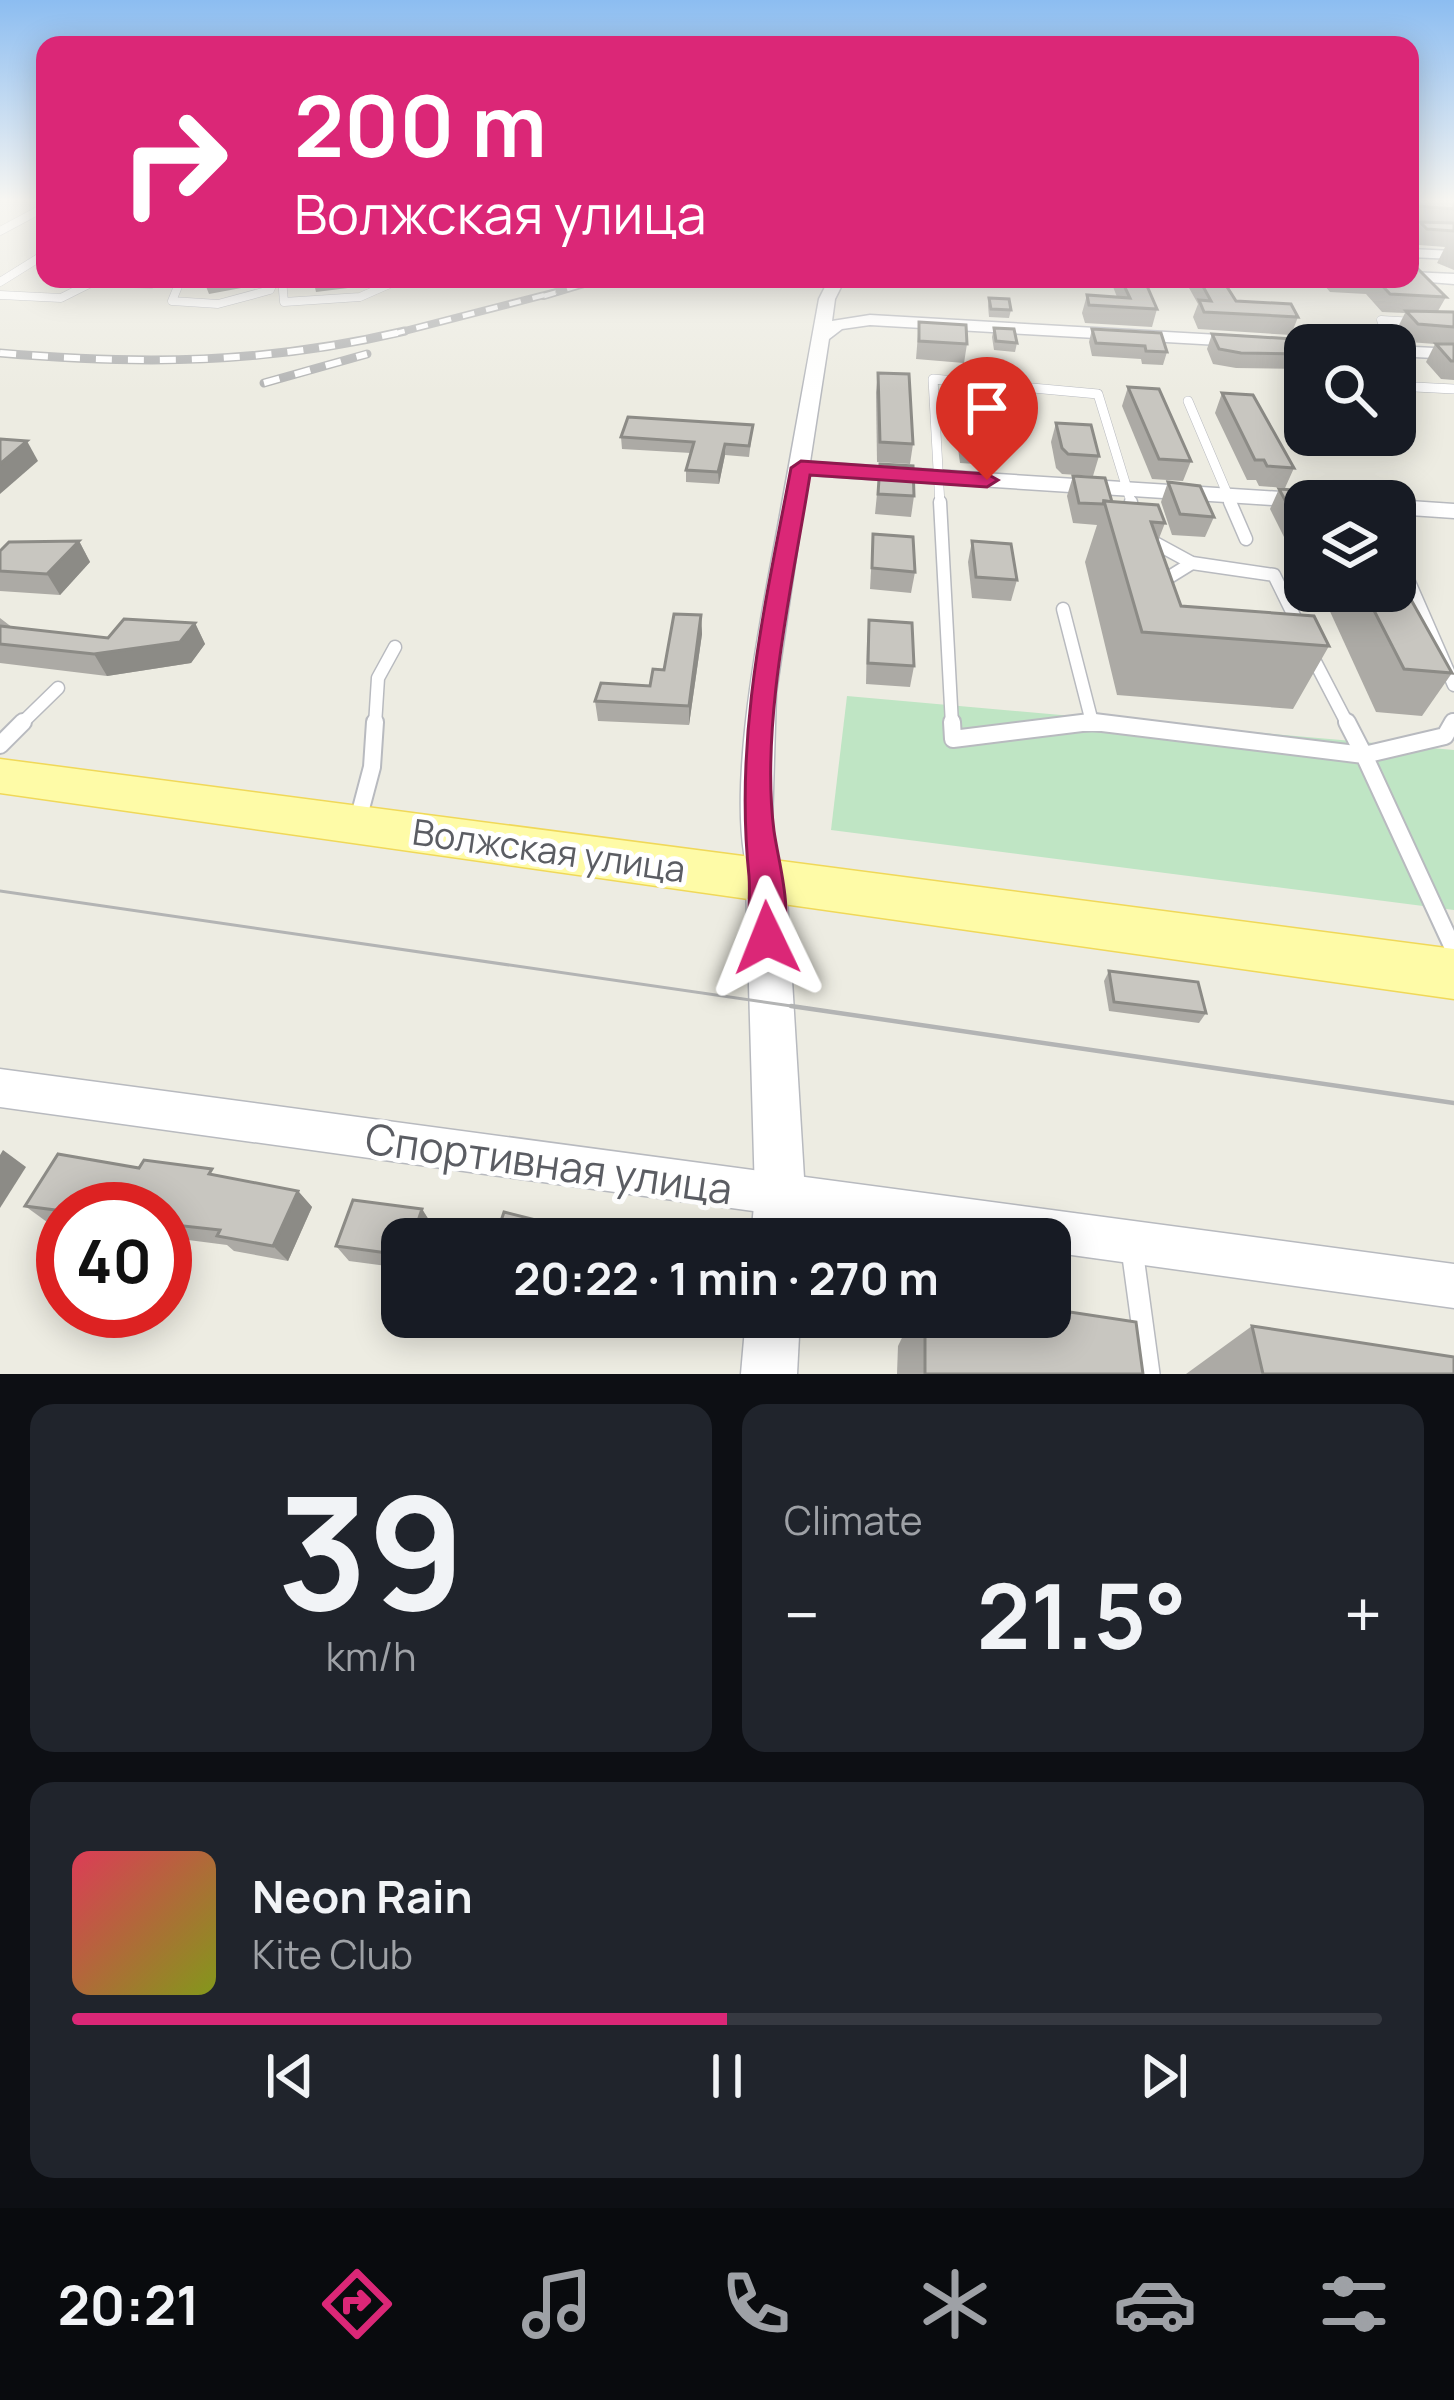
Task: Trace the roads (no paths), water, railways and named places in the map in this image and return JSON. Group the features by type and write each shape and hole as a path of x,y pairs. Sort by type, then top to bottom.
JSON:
{"main road":[{"name":"Волжская улица","path":"0,776 1454,974"}],"street":[{"path":"1419,277 1454,279"},
{"path":"779,1217 766,880 758,825 762,693 832,288"},
{"path":"822,336 837,325 870,320 1284,344"},
{"path":"1416,352 1454,354"},
{"path":"801,468 1284,499"},
{"path":"1416,508 1454,511"},
{"name":"Спортивная улица","path":"0,1088 779,1217 1131,1244 1454,1286"},
{"path":"769,1374 771,1338"}],"lane":[{"path":"0,295 61,298 81,288"},
{"path":"175,288 172,301 218,304 271,288"},
{"path":"280,288 284,302 321,302 365,296 381,288"},
{"path":"1380,324 1382,320 1436,322"},
{"path":"1454,720 1445,736 1364,754 1092,722 953,739 933,379 1098,394 1130,488 1135,533 1192,563 1267,572 1280,579 1314,661 1364,754 1454,950"},
{"path":"1416,387 1454,389"},
{"path":"1188,400 1246,538"},
{"path":"1166,606 1158,584 1192,563"},
{"path":"1416,598 1454,686"},
{"path":"1064,609 1092,722"},
{"path":"356,825 372,767 378,678 395,647"},
{"path":"1291,659 1314,661"},
{"path":"0,745 58,688"},
{"path":"1131,1244 1149,1374"}],"tram line":[{"path":"0,891 812,1009"},
{"path":"791,1006 1454,1103"}],"railway":[{"path":"544,296 571,288"},
{"path":"403,331 556,292"},
{"path":"0,353 204,359 303,350 403,331"},
{"path":"393,334 403,331"},
{"path":"264,383 367,354"}]}
